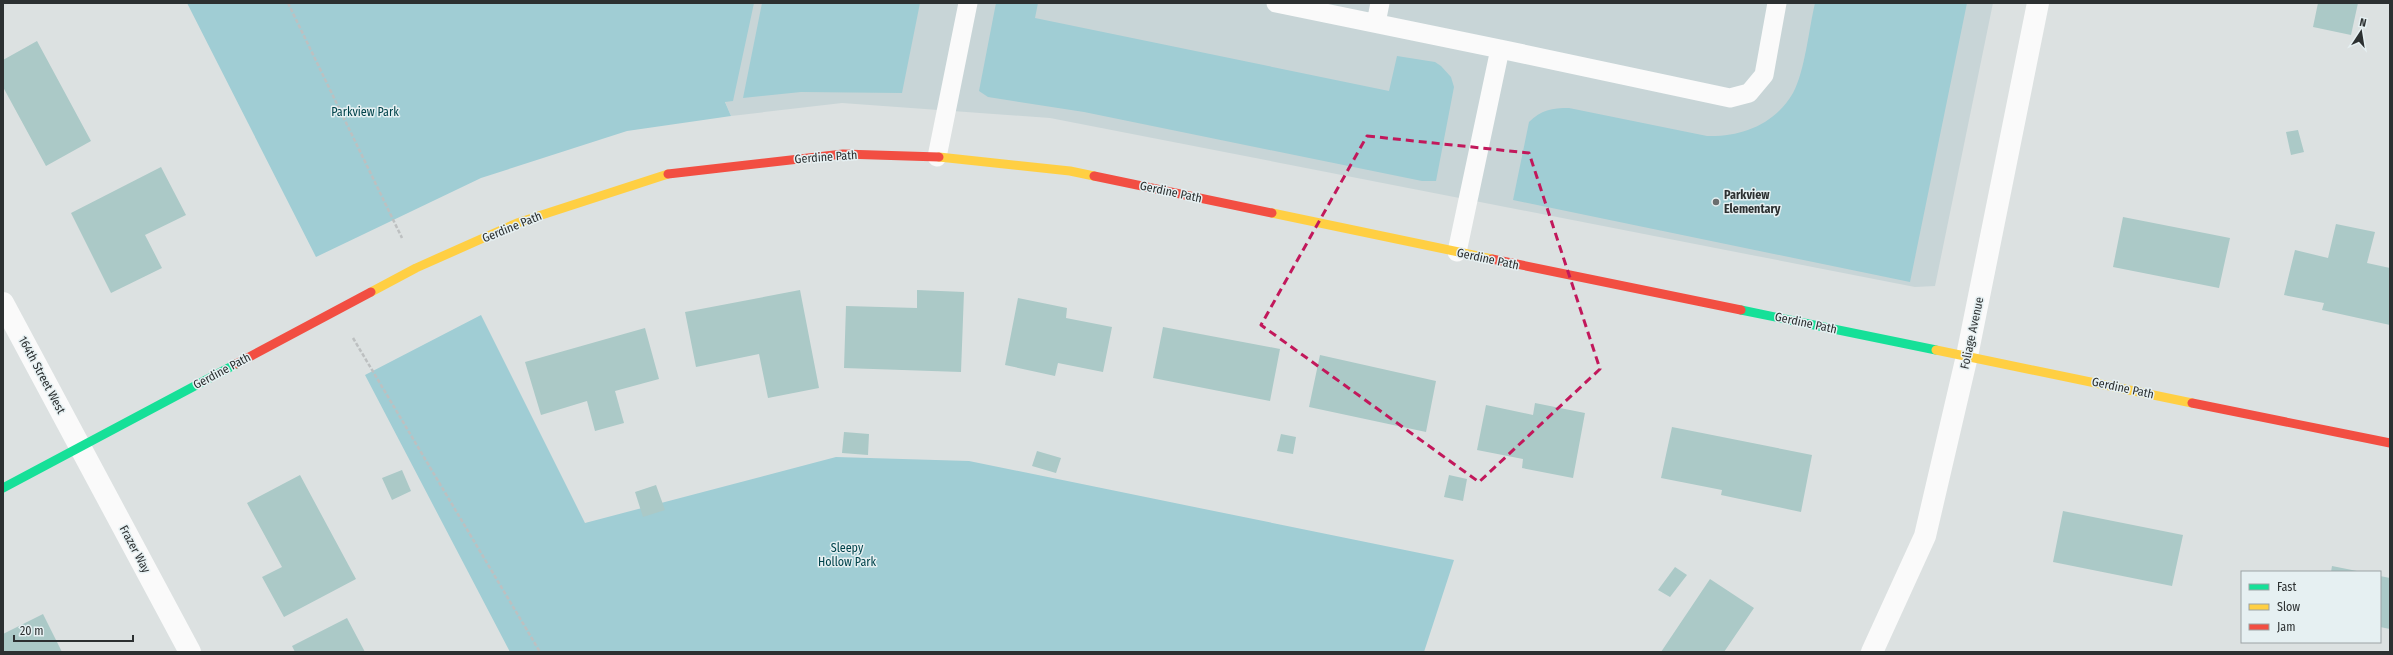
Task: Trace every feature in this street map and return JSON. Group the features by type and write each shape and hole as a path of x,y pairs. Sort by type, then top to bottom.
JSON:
{"street":[{"name":"Foliage Avenue","path":"1872,652 1926,536 1967,356 2038,3"},
{"name":"Gerdine Path","path":"3,488 338,308 416,268 517,222 666,174 843,154 937,157 1070,171 1457,252 2390,443"},
{"name":"164th Street West","path":"3,303 81,447"},
{"name":"Frazer Way","path":"81,447 190,652"}],"lane":[{"path":"937,157 968,3"},
{"path":"1276,3 1730,98 1749,93 1764,75 1777,3"},
{"path":"1376,23 1380,3"},
{"path":"1457,252 1500,49"}],"path":[{"path":"288,3 416,268"},
{"path":"338,308 356,344 540,652"}],"highlighted area":[{"path":"1367,136 1529,153 1600,369 1479,482 1261,325"}],"shaded area":[{"name":"Parkview Elementary","path":"684,3 1993,3 1935,286 1915,287 1050,118 842,103 731,116"}],"green space":[{"name":"Parkview Park","path":"187,3 754,3 733,101 725,102 731,116 627,131 481,178 316,257"},
{"path":"762,3 920,3 902,93 801,92 743,98"},
{"path":"996,3 1038,3 1035,18 1389,91 1397,56 1435,62 1451,77 1454,87 1436,181 1422,181 1084,112 988,97 979,91"},
{"path":"1815,3 1967,3 1910,282 1513,200 1529,122 1547,110 1569,108 1707,136 1720,136 1745,131 1767,120 1786,104 1797,84 1804,61"},
{"name":"Sleepy Hollow Park","path":"481,315 585,523 836,457 969,461 1454,560 1424,652 510,652 365,375"}],"building":[{"path":"2318,3 2358,3 2351,35 2313,27"},
{"path":"37,41 91,141 46,166 3,87 3,60"},
{"path":"2298,130 2304,152 2291,155 2286,132"},
{"path":"161,167 186,215 145,235 162,268 111,293 71,213"},
{"path":"2123,217 2230,238 2219,288 2113,267"},
{"path":"2336,224 2375,232 2367,263 2390,268 2390,325 2322,310 2324,303 2284,295 2295,250 2328,258"},
{"path":"800,290 819,388 768,398 759,354 696,367 685,312"},
{"path":"917,290 964,292 961,372 844,368 846,306 917,308"},
{"path":"1018,298 1067,308 1066,318 1112,327 1103,372 1058,363 1055,376 1005,365"},
{"path":"1163,327 1280,349 1270,401 1153,378"},
{"path":"645,328 659,379 615,391 624,423 595,431 587,401 541,415 525,362"},
{"path":"1320,355 1436,381 1426,432 1309,407"},
{"path":"1535,403 1585,413 1573,478 1522,468 1523,459 1477,450 1486,405 1533,415"},
{"path":"1672,427 1812,455 1801,512 1721,495 1722,490 1661,478"},
{"path":"844,432 869,434 868,455 842,453"},
{"path":"1281,434 1296,437 1293,454 1277,451"},
{"path":"1037,451 1061,458 1056,473 1032,466"},
{"path":"402,470 411,491 392,500 382,478"},
{"path":"300,475 356,579 284,617 262,577 282,567 247,503"},
{"path":"1449,475 1467,479 1463,501 1444,497"},
{"path":"656,485 665,510 643,517 635,492"},
{"path":"2063,511 2183,535 2172,586 2053,562"},
{"path":"2332,566 2357,571 2331,571"},
{"path":"1675,567 1687,575 1670,597 1658,590"},
{"path":"2381,576 2390,578 2390,629 2381,627"},
{"path":"1710,579 1754,608 1724,652 1661,652"},
{"path":"43,614 62,652 3,652 3,634"},
{"path":"347,618 365,652 295,652 292,646"}],"traffic: fast":[{"path":"1741,310 1936,350"},
{"path":"3,488 236,364"}],"traffic: slow":[{"path":"939,157 1070,171 1094,176"},
{"path":"371,292 416,268 517,223 668,174"},
{"path":"1272,213 1492,259"},
{"path":"1936,350 2192,403"}],"traffic: jam":[{"path":"668,174 843,154 939,157"},
{"path":"1094,176 1272,213"},
{"path":"1492,259 1741,310"},
{"path":"236,364 371,292"},
{"path":"2192,403 2390,443"}],"place":[{"name":"Parkview Elementary","path":"1716,202"}]}
